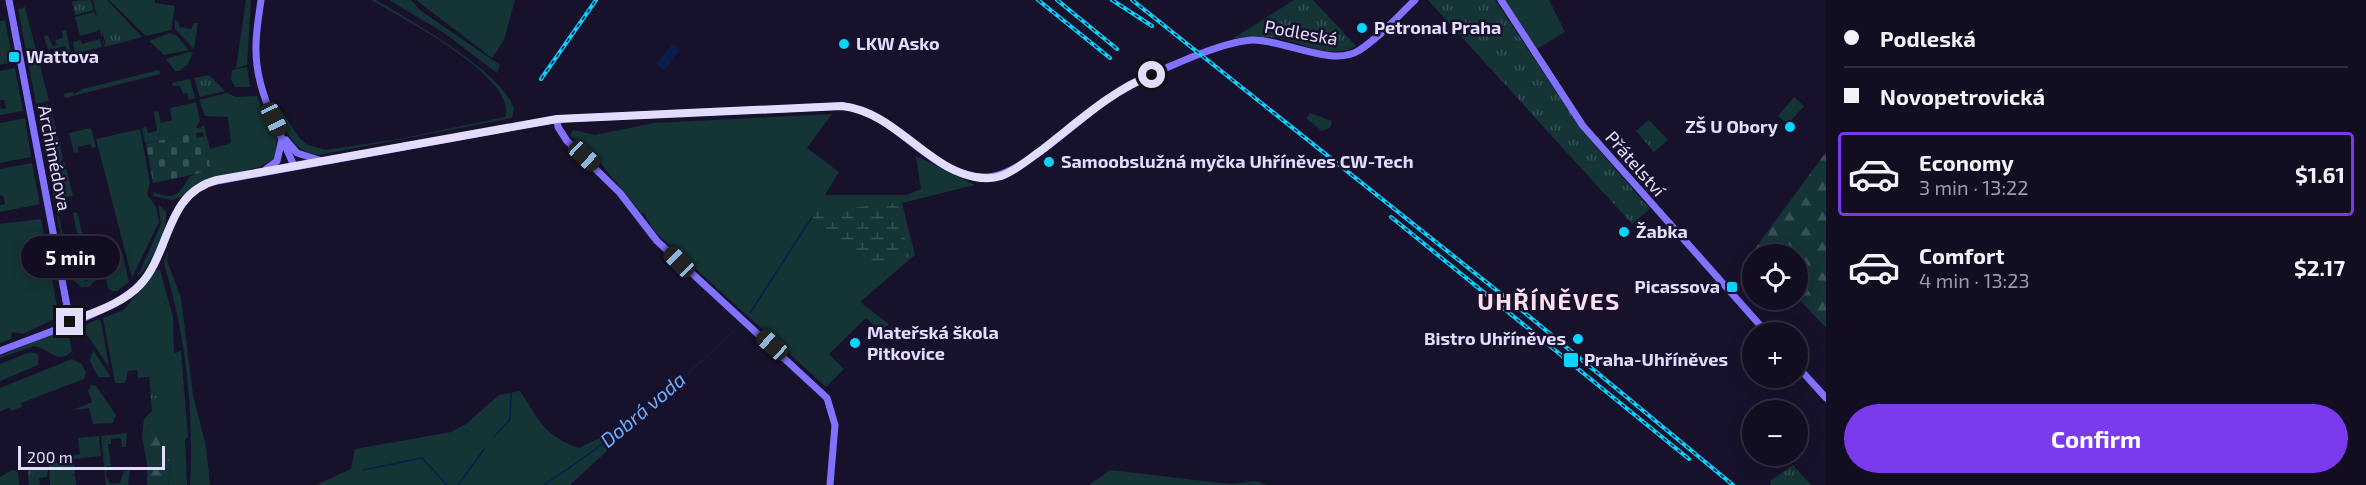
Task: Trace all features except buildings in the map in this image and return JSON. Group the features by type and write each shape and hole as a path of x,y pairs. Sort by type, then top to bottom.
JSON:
{"main road":[{"name":"Archimédova","path":"9,0 70,322"},
{"path":"261,0 257,66 267,101 294,166"},
{"name":"Podleská","path":"557,119 849,107 876,117 961,173 983,177 1002,176 1124,88 1207,52 1234,43 1256,40 1278,42 1331,56 1347,55 1367,44 1415,0"},
{"name":"Přátelství","path":"1501,0 1583,126 1757,322"},
{"path":"0,351 117,302 139,286 151,269 178,209 192,192 212,182 557,119 558,127 567,141 620,193 657,241 824,393 834,420 830,485"},
{"path":"262,172 277,161 282,136"},
{"path":"282,136 304,156 321,160 336,159"},
{"path":"1808,378 1826,398"}],"green space":[{"path":"91,0 94,10 75,15 72,1"},
{"path":"93,0 107,0 142,37 105,47 102,30 102,38 99,28 98,31 80,36 75,17 94,12 97,17"},
{"path":"109,0 155,0 155,3 175,6 171,30 146,36"},
{"path":"246,0 251,0 247,65 236,68"},
{"path":"371,0 376,0 453,48 492,78 506,94 514,108 512,118 319,155 310,153 296,144 282,123 275,106 277,104 306,144 325,150 399,139 505,117 505,102 494,85 477,68 430,34"},
{"path":"389,0 411,0 421,11 500,65 497,73 444,33"},
{"path":"416,0 515,0 504,40 492,58"},
{"path":"1294,0 1313,0 1356,46 1346,50 1327,51 1277,38 1234,38"},
{"path":"1428,0 1495,0 1583,132 1650,209 1632,224"},
{"path":"1505,0 1549,0 1565,32 1537,49"},
{"path":"25,7 49,101 36,104 18,9"},
{"path":"5,20 13,62 0,65 0,21"},
{"path":"175,20 179,22 179,27 191,29 194,23 198,23 194,49 175,29"},
{"path":"117,26 121,41 106,45 102,30"},
{"path":"66,30 71,55 52,64 49,53 66,49 65,46 48,50 44,36 48,35 52,46 57,45 55,40 63,38 62,31"},
{"path":"170,33 176,35 189,50 164,55 149,41"},
{"path":"100,39 102,47 75,54 73,42 80,40 82,44"},
{"path":"189,52 193,53 188,64 179,71 175,71 166,59"},
{"path":"247,67 250,87 235,87 231,79 232,70"},
{"path":"15,68 23,111 0,115 0,105 1,109 6,108 4,100 0,100 0,71"},
{"path":"159,70 160,74 65,98 64,94 73,92 74,94 83,89"},
{"path":"209,75 225,91 200,97 194,78"},
{"path":"190,79 195,98 189,100 187,93 183,94 180,86 173,86 172,83"},
{"path":"227,93 236,97 257,96 277,138 275,158 259,167 198,182 182,196 172,200 152,196 154,192 172,196 180,191 190,176 211,171 203,132 145,143 142,128 146,127 148,133 157,131 154,112 158,111 161,123 172,120 170,108 196,102 200,121 196,127 199,129 204,125 210,149 231,143 228,117 205,116 199,100"},
{"path":"1794,97 1804,106 1788,124 1778,116"},
{"path":"1310,113 1332,121 1330,128 1322,131 1306,118"},
{"path":"832,114 807,148 839,172 825,195 906,195 921,189 916,156 975,185 902,203 915,255 860,302 889,324 880,332 866,318 829,354 844,369 826,387 655,232 644,213 642,214 597,159 570,135 573,130 595,135 654,123"},
{"path":"53,117 63,158 51,181 39,120"},
{"path":"25,118 31,157 0,163 0,123"},
{"path":"1649,120 1668,140 1654,152 1636,131"},
{"path":"91,128 96,147 92,148 90,144 78,147 78,152 74,153 69,133"},
{"path":"140,129 150,183 147,194 156,207 159,222 132,278 96,139"},
{"path":"196,133 197,138 204,136 211,171 153,183 146,143"},
{"path":"1826,152 1826,328 1808,309 1808,244 1758,244"},
{"path":"64,160 73,196 54,199 51,182"},
{"path":"32,163 40,204 0,212 0,205 5,204 4,197 0,195 0,169"},
{"path":"892,203 899,207 909,257 879,265 861,264 812,217 815,212"},
{"path":"158,204 166,212 164,228 152,256 137,278 161,224"},
{"path":"77,212 91,268 87,269 87,272 95,270 89,276 82,274 80,270 84,269 73,213"},
{"path":"57,216 59,216 70,272 74,271 85,281 98,277 89,287 81,287 69,276"},
{"path":"41,219 59,317 23,334 12,332 11,339 0,343 0,224"},
{"path":"168,251 167,261 181,298 193,395 206,446 210,485 190,485 191,430 187,375 178,320 165,267 164,260"},
{"path":"122,252 129,282 117,291 112,291 108,288 101,258 105,258 107,263 119,260 118,254"},
{"path":"156,270 160,270 173,317 174,353 181,351 188,437 185,440 187,485 168,485 171,462 162,449 154,424 151,424 142,437 144,419 152,411 151,399 159,398 149,375 149,377 138,378 137,370 128,371 125,383 115,383 103,318 124,310"},
{"path":"98,319 101,321 109,367 82,327"},
{"path":"60,331 68,333 72,351 67,355 58,357 34,346 0,358 0,356"},
{"path":"93,350 111,377 98,377 90,361"},
{"path":"30,352 38,354 38,365 0,381 0,364"},
{"path":"72,359 82,364 86,373 84,379 21,403 22,407 11,411 9,408 0,411 0,388"},
{"path":"161,373 159,398 151,399 149,374"},
{"path":"90,385 96,386 116,415 113,423 93,424 89,408 73,410 92,402 88,390 91,388"},
{"path":"520,391 544,426 567,443 579,448 616,430 619,440 570,485 316,485 351,469 355,449 451,432 466,424 499,395"},
{"path":"151,424 154,424 162,449 171,462 168,485 147,485 147,463 142,437"},
{"path":"127,433 126,447 122,447 121,438 111,439 111,444 108,444 111,466 107,466 106,475 110,484 120,483 124,471 130,470 128,485 106,485 101,436"},
{"path":"99,436 101,456 74,459 73,456 80,454 78,438"},
{"path":"74,461 75,474 72,475 75,476 76,485 50,485 49,464"},
{"path":"1794,466 1811,485 1771,485 1770,481"},
{"path":"48,469 47,477 39,478 40,485 29,485 28,470"},
{"path":"12,470 18,472 19,485 0,485 0,477"},
{"path":"1110,470 1230,484 1256,481 1268,485 1089,485"}],"water":[{"path":"672,44 680,50 664,70 656,64"}],"waterway":[{"name":"Dobrá voda","path":"750,313 812,217"},
{"name":"Dobrá voda","path":"544,485 644,412 736,329"},
{"path":"494,437 510,419 511,393"},
{"path":"458,485 485,448"},
{"path":"363,470 422,458 447,485"}],"railway":[{"path":"541,79 596,0"},
{"path":"1038,0 1110,58"},
{"path":"1057,0 1117,49"},
{"path":"1112,0 1152,26"},
{"path":"1132,0 1525,313 1733,485"},
{"path":"1391,217 1689,459"}],"place":[{"name":"Petronal Praha","path":"1362,28"},
{"name":"LKW Asko","path":"844,44"},
{"name":"Wattova","path":"14,57"},
{"name":"ZŠ U Obory","path":"1790,127"},
{"name":"Samoobslužná myčka Uhříněves CW-Tech","path":"1049,162"},
{"name":"Žabka","path":"1624,232"},
{"name":"Picassova","path":"1732,287"},
{"name":"Bistro Uhříněves","path":"1578,339"},
{"name":"Mateřská škola Pitkovice","path":"855,343"},
{"name":"Praha-Uhříněves","path":"1571,360"}],"district":[{"name":"UHŘÍNĚVES","path":"1549,302"}],"route":[{"path":"70,322 117,302 139,286 151,269 174,217 186,198 198,187 217,180 527,122 842,106 862,110 876,117 936,160 961,173 977,177 996,177 1002,176 1028,160 1124,88 1152,75"}]}
